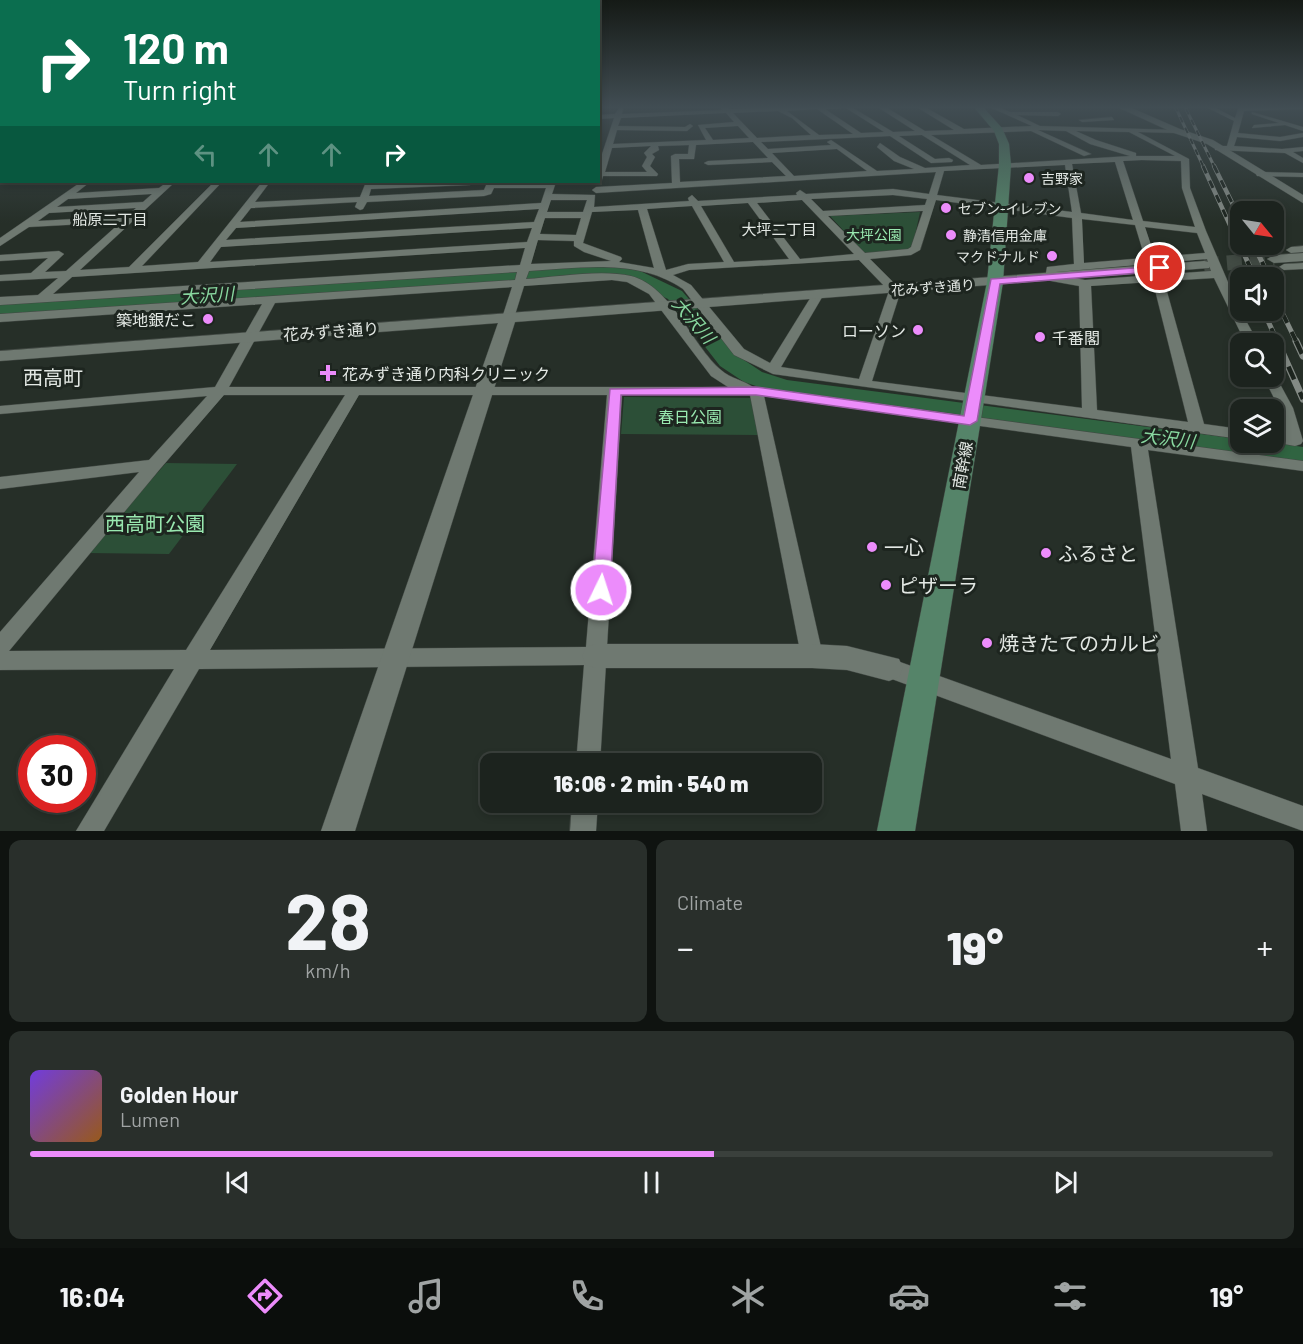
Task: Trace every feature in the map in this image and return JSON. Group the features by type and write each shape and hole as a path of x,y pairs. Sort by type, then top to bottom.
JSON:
{"main road":[{"name":"南幹線","path":"896,831 995,282 1005,165 1004,145"}],"street":[{"path":"600,172 605,150 635,145"},
{"path":"600,181 654,174 646,166 651,157 648,153 656,148 656,145"},
{"path":"693,145 691,157 675,156 680,185 695,204 731,265"},
{"path":"759,145 804,196 895,290 864,384"},
{"path":"744,161 735,150 826,145"},
{"path":"836,145 875,173"},
{"path":"880,145 897,159 925,170"},
{"path":"909,145 934,161 968,160"},
{"path":"943,145 980,167"},
{"path":"1045,145 1068,158"},
{"path":"1066,145 1086,154"},
{"path":"1099,145 1121,155"},
{"path":"1158,145 1185,159"},
{"path":"1214,145 1301,197"},
{"path":"1218,148 1287,151 1303,161"},
{"path":"1287,151 1285,150 1303,149"},
{"path":"1053,155 1068,158 1086,154 1185,159"},
{"path":"600,181 680,185 980,167 1121,155"},
{"path":"1121,155 1138,223 1151,260"},
{"path":"1068,158 1077,215 1079,265"},
{"path":"1185,159 1186,188 1201,231 1207,261 1218,274 1248,333"},
{"path":"708,163 773,160"},
{"path":"663,273 688,267 901,254 916,248 941,169"},
{"path":"1260,174 1303,175"},
{"path":"0,243 84,184 125,183"},
{"path":"42,298 170,183"},
{"path":"132,270 217,183"},
{"path":"201,266 265,183"},
{"path":"325,280 369,184 417,183"},
{"path":"338,831 551,185 528,183 472,186 472,183"},
{"path":"218,244 346,236 542,211 594,183"},
{"path":"597,183 578,243 582,247 615,258 621,264"},
{"path":"249,205 484,193 488,192 490,185"},
{"path":"65,196 160,191"},
{"path":"233,225 542,211 586,213 642,207 883,192 932,196 1201,231"},
{"path":"750,200 797,262"},
{"path":"46,210 146,205"},
{"path":"642,207 663,273"},
{"path":"821,214 928,208"},
{"path":"0,231 22,227 130,219"},
{"path":"0,278 336,257 579,238"},
{"path":"1279,263 1303,249"},
{"path":"0,258 59,254 34,276"},
{"path":"1207,261 1151,260 1079,265 1051,269 1051,278 1085,283 1218,274"},
{"name":"花みずき通り","path":"0,356 1051,278 1207,261"},
{"path":"1279,263 1303,266"},
{"path":"0,301 621,264 663,273 687,286 698,303 739,352 772,370 864,384 1139,445 1303,466"},
{"path":"0,318 595,277 630,279 653,292 716,373 733,384 756,391"},
{"path":"1157,277 1197,428"},
{"path":"1085,283 1090,413"},
{"path":"772,370 818,294"},
{"path":"0,647 154,465 220,391 271,299"},
{"path":"0,410 220,391 483,393 756,391 972,409 1090,413 1230,433"},
{"path":"589,753 615,391"},
{"path":"756,391 812,656"},
{"path":"89,831 354,392"},
{"path":"1284,404 1295,441 1284,439"},
{"path":"1139,445 1194,831"},
{"path":"0,483 154,465"},
{"path":"0,661 596,656 847,658 889,668 1303,819"},
{"path":"583,831 584,813"}],"green space":[{"name":"大坪公園","path":"920,212 913,245 908,249 866,255 830,216"},
{"name":"春日公園","path":"624,397 753,398 759,435 621,434"},
{"name":"西高町公園","path":"166,463 237,464 169,554 87,553"}],"waterway":[{"name":"大沢川","path":"0,308 601,271 629,273 675,295 729,361 753,377 783,387 1303,456"}],"tunnel":[{"path":"1204,265 1274,259"}],"railway":[{"path":"1193,145 1204,168"},
{"path":"1204,145 1215,168"},
{"path":"1203,166 1230,225"},
{"path":"1214,166 1231,201"},
{"path":"1244,255 1250,267"},
{"path":"1258,255 1264,267"},
{"path":"1284,316 1297,343"},
{"path":"1268,321 1273,333"},
{"path":"1296,341 1303,356"},
{"path":"1284,357 1303,399"}],"place":[{"name":"吉野家","path":"1029,178"},
{"name":"セブン-イレブン","path":"946,208"},
{"name":"静清信用金庫","path":"951,235"},
{"name":"マクドナルド","path":"1052,256"},
{"name":"築地銀だこ","path":"208,319"},
{"name":"ローソン","path":"918,330"},
{"name":"千番閣","path":"1040,337"},
{"name":"花みずき通り内科クリニック","path":"328,373"},
{"name":"一心","path":"872,547"},
{"name":"ふるさと","path":"1046,553"},
{"name":"ピザーラ","path":"886,585"},
{"name":"焼きたてのカルビ","path":"987,643"}],"district":[{"name":"船原二丁目","path":"110,219"},
{"name":"大坪二丁目","path":"779,229"},
{"name":"西高町","path":"53,377"}],"route":[{"path":"601,590 615,391 756,391 970,421 995,282 1160,268"}]}
